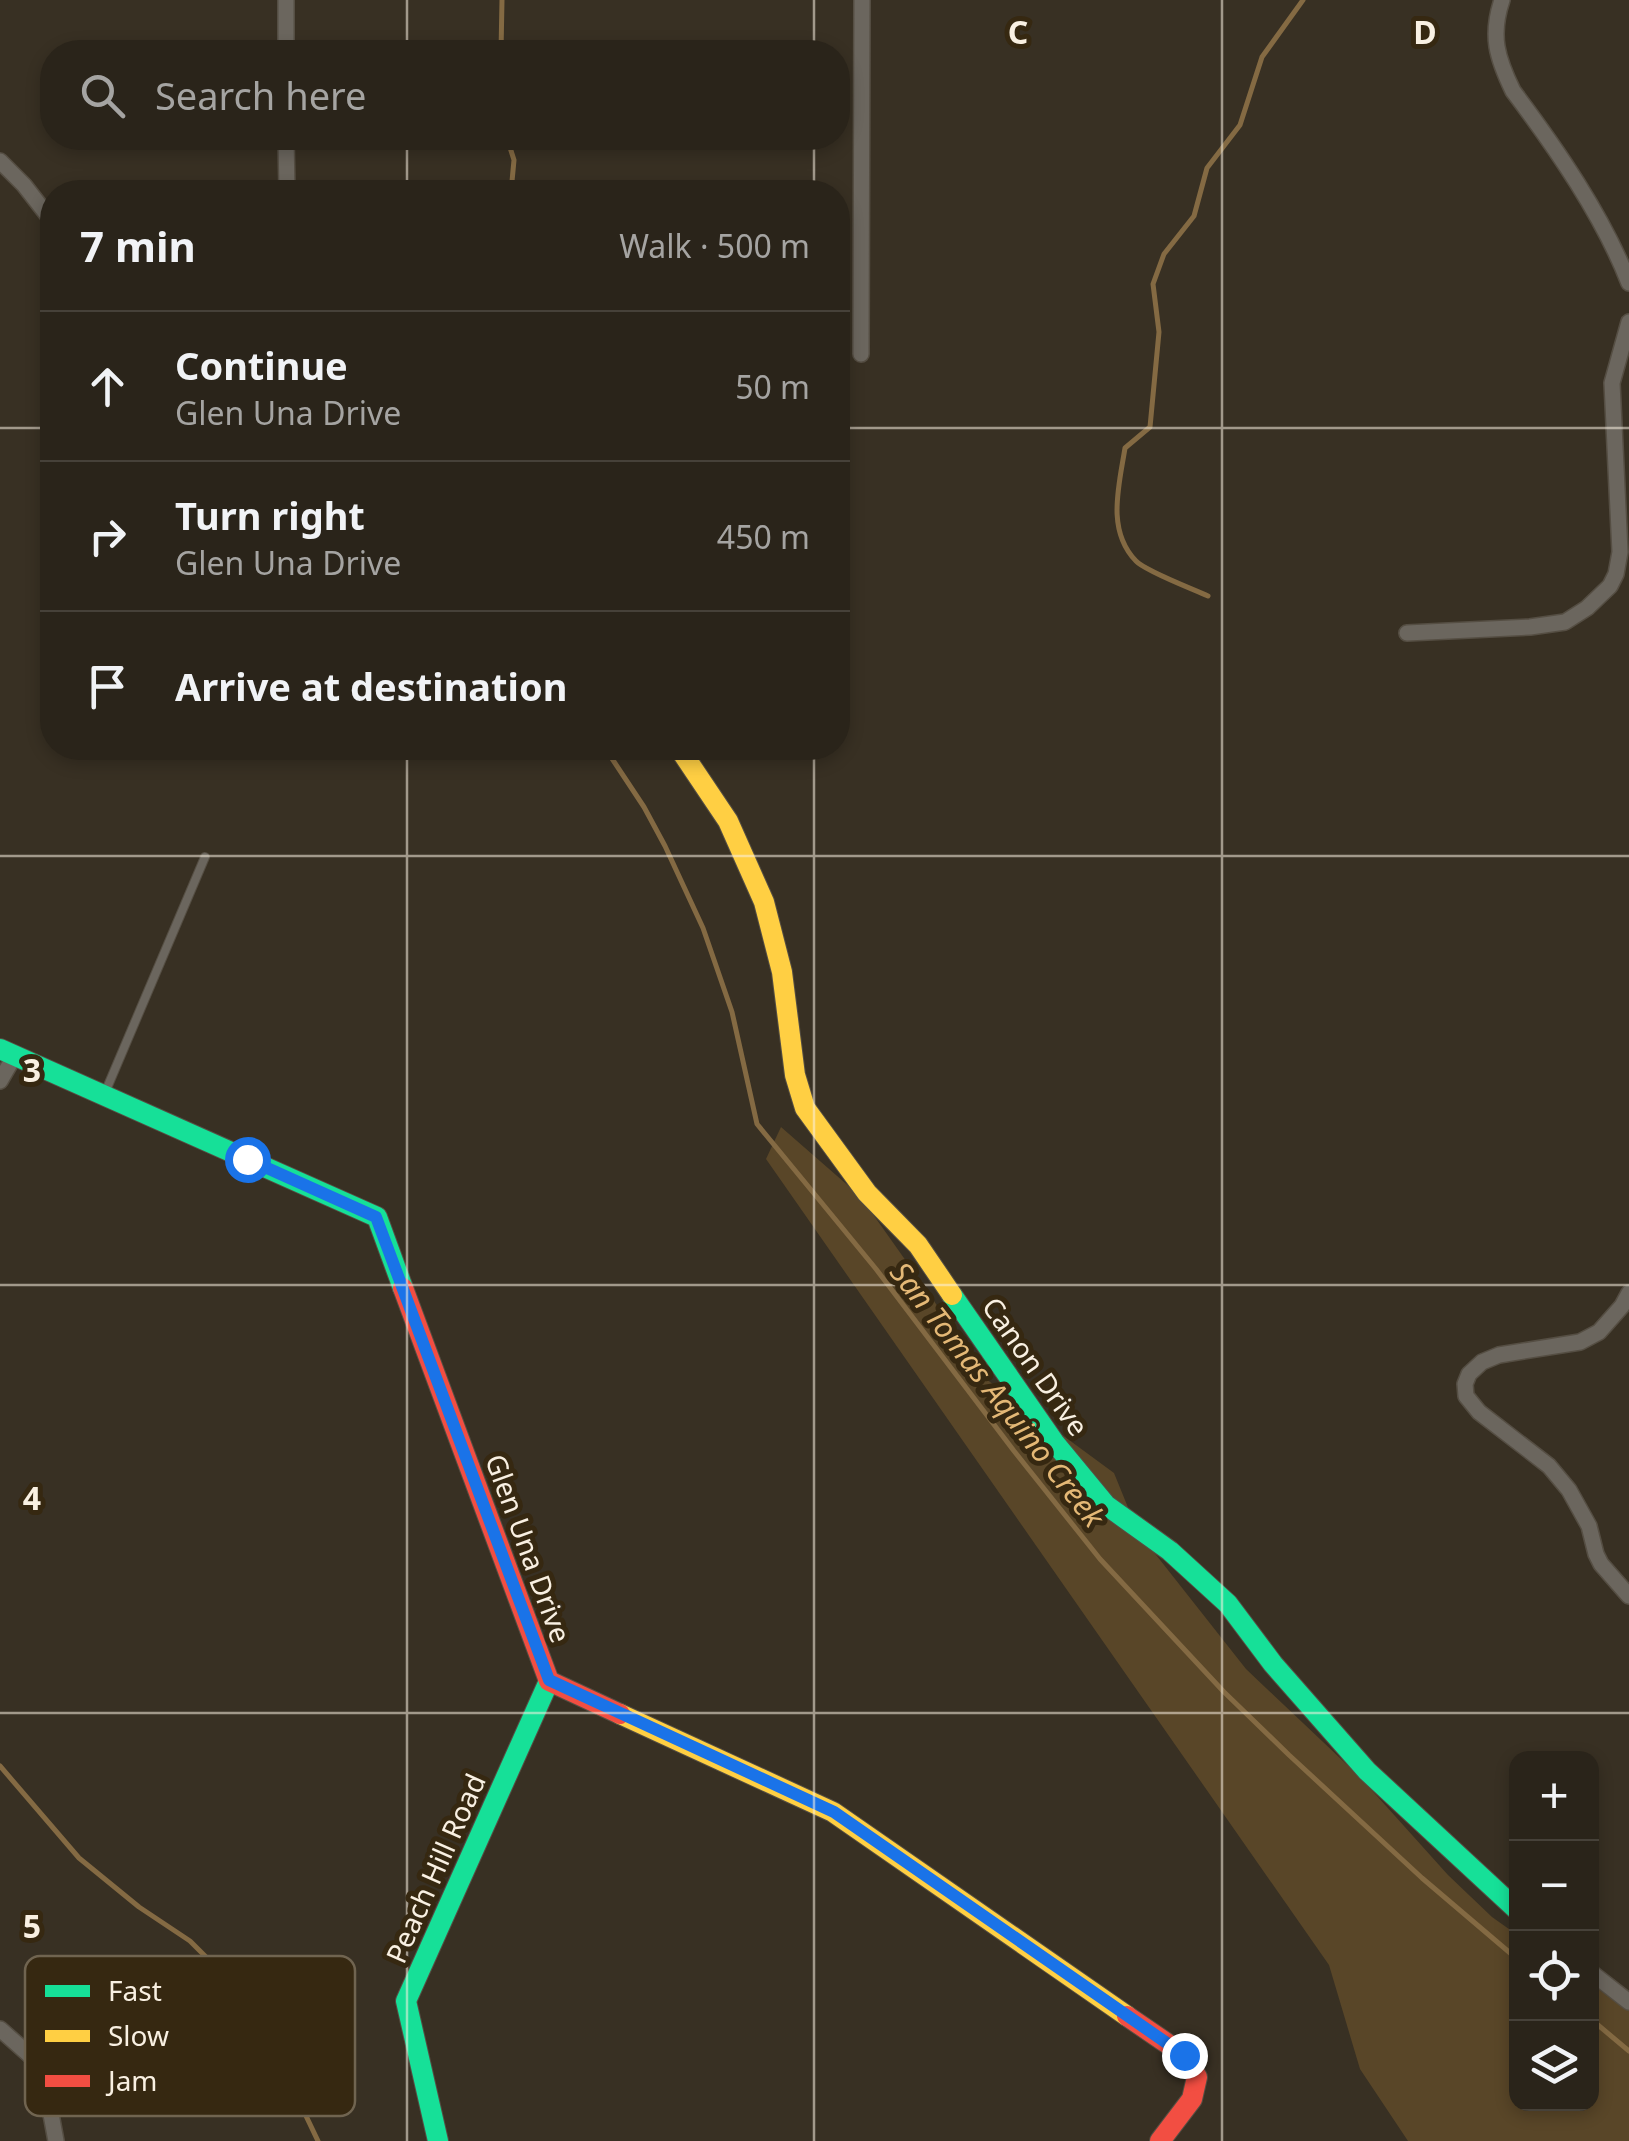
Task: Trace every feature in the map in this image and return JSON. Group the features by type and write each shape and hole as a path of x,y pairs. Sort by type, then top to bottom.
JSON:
{"street":[{"path":"286,0 286,40"},
{"path":"861,354 862,0"},
{"path":"1502,0 1496,36 1505,76 1617,252 1629,283"},
{"path":"286,150 286,180"},
{"path":"0,161 40,206"},
{"path":"1407,633 1565,622 1610,586 1620,552 1612,384 1629,322"},
{"name":"Canon Drive","path":"687,760 728,821 764,902 782,972 794,1075 805,1108 822,1134 868,1193 918,1245 1054,1442 1106,1506 1170,1551 1228,1604 1273,1664 1367,1771 1509,1903"},
{"path":"0,1081 8,1052"},
{"name":"Glen Una Drive","path":"8,1052 376,1217 549,1680 834,1812 1184,2055 1197,2077 1192,2098 1160,2141"},
{"path":"1629,1293 1599,1332 1580,1342 1499,1354 1482,1362 1465,1384 1466,1396 1479,1412 1548,1466 1569,1490 1588,1526 1601,1564 1629,1596"},
{"name":"Peach Hill Road","path":"438,2141 406,2002 549,1680"},
{"path":"1599,1978 1629,2002"},
{"path":"0,2029 25,2051"},
{"path":"51,2116 56,2141"}],"lane":[{"path":"104,1095 205,857"}],"shaded area":[{"path":"781,1127 860,1196 986,1379 1114,1473 1138,1532 1246,1669 1360,1777 1448,1875 1509,1929 1509,2111 1599,2111 1599,1990 1629,2010 1629,2141 1408,2141 1360,2069 1329,1965 766,1159"}],"waterway":[{"name":"San Tomas Aquino Creek","path":"501,40 502,0"},
{"path":"1208,596 1149,570 1127,549 1118,522 1120,477 1125,448 1150,427 1159,332 1153,284 1164,254 1194,216 1207,168 1240,125 1262,57 1303,0"},
{"name":"San Tomas Aquino Creek","path":"511,150 512,180"},
{"name":"San Tomas Aquino Creek","path":"613,760 665,846 703,928 732,1012 757,1124 876,1269 1100,1559 1224,1692 1289,1755 1509,1952"},
{"path":"0,1766 79,1858 205,1956"},
{"name":"San Tomas Aquino Creek","path":"1593,2021 1629,2051"},
{"path":"306,2116 318,2141"}],"traffic: fast":[{"path":"0,1049 377,1217 403,1288"},
{"path":"952,1295 1054,1442 1106,1505 1170,1551 1228,1604 1273,1664 1367,1771 1509,1903"},
{"path":"438,2141 406,2001 549,1681"}],"traffic: slow":[{"path":"687,760 728,821 764,902 782,972 795,1075 805,1108 867,1193 918,1245 952,1295"},
{"path":"620,1714 833,1812 1127,2016"}],"traffic: jam":[{"path":"403,1288 549,1681 620,1714"},
{"path":"1127,2016 1184,2055 1197,2077 1192,2099 1160,2141"}],"route":[{"path":"247,1159 376,1217 549,1680 834,1812 1184,2055"}]}
